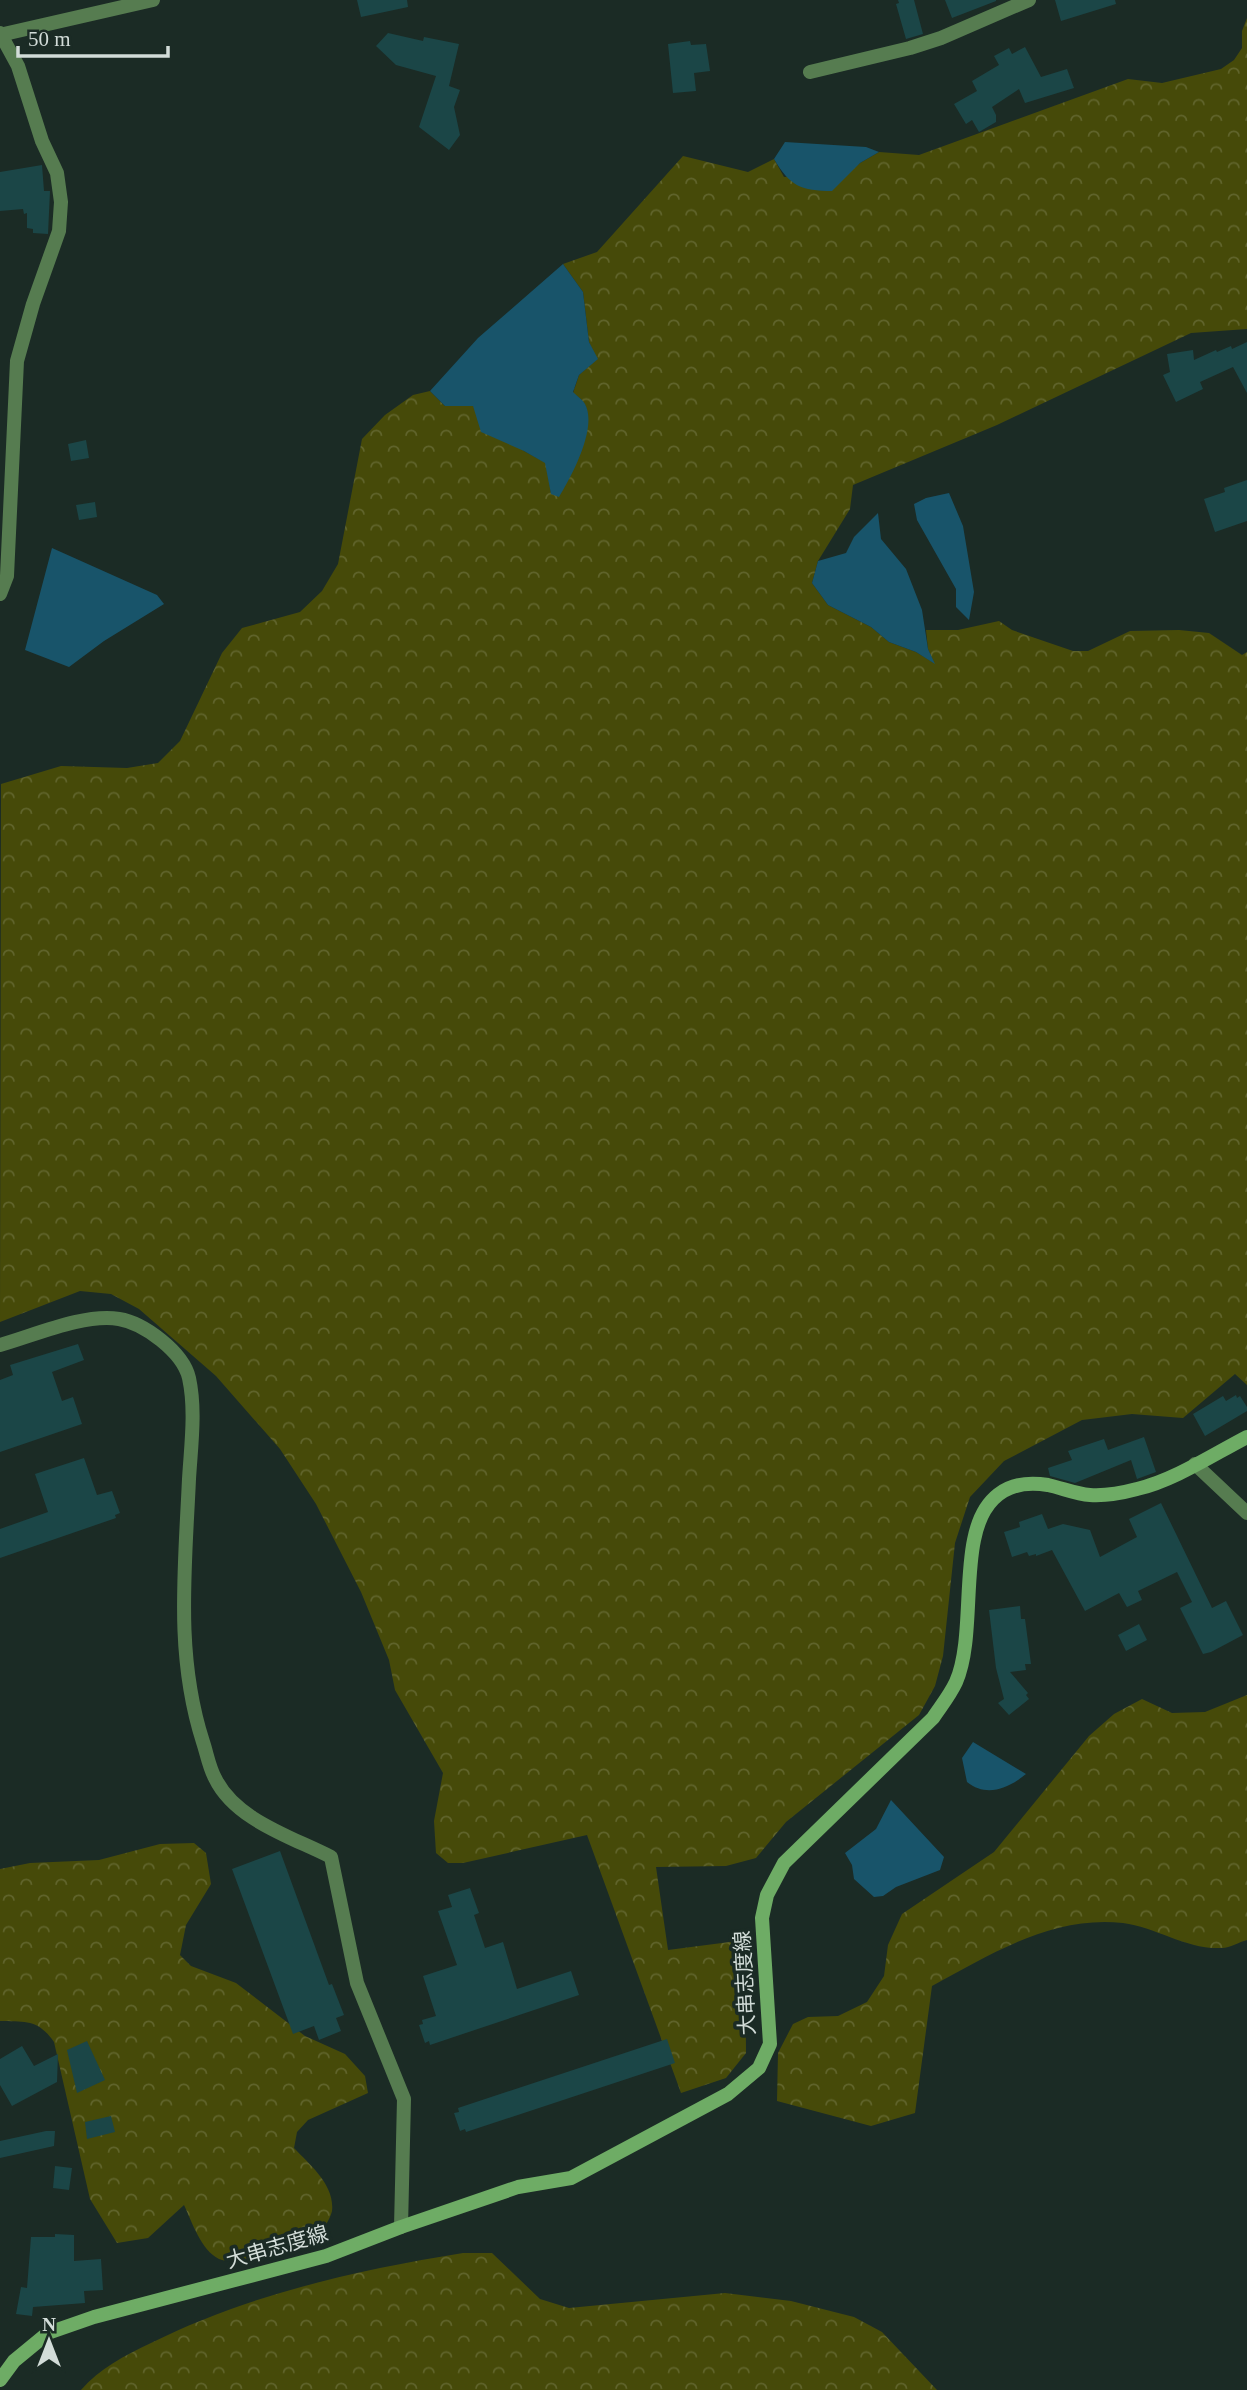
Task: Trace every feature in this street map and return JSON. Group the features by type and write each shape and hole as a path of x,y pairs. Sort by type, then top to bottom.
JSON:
{"main road":[{"name":"大串志度線","path":"0,2380 14,2361 48,2333 94,2317 326,2256 518,2187 571,2178 729,2094 759,2068 770,2044 762,1918 767,1895 785,1863 933,1718 946,1700 957,1680 963,1656 974,1538 989,1503 1013,1485 1028,1482 1090,1495 1141,1489 1247,1437"}],"street":[{"path":"0,594 7,576 17,361 33,304 59,230 61,202 57,173 42,141 18,66 0,34 153,0"},
{"path":"810,72 910,48 1029,0"},
{"path":"0,1345 86,1320 118,1319 146,1328 169,1346 189,1376 192,1424 183,1618 187,1672 199,1730 215,1779 236,1806 263,1823 331,1857 357,1983 404,2099 401,2227"},
{"path":"1195,1464 1247,1513"}],"green space":[{"path":"1247,18 1247,329 1191,333 997,425 853,485 850,509 818,561 812,583 828,605 871,627 889,642 916,652 934,663 928,649 926,630 958,630 999,621 1012,630 1073,651 1088,651 1130,631 1179,630 1209,633 1242,655 1247,652 1247,1385 1235,1374 1183,1418 1132,1414 1082,1420 1004,1461 970,1497 955,1543 943,1656 935,1686 919,1715 786,1822 756,1858 726,1866 656,1867 668,1950 745,1940 746,2053 726,2078 681,2093 587,1835 463,1863 448,1863 436,1853 434,1821 443,1773 395,1690 389,1660 361,1592 316,1504 280,1449 216,1376 139,1309 111,1294 80,1291 0,1322 1,784 61,766 127,768 158,763 180,741 222,653 242,628 300,612 322,591 338,564 362,439 385,415 413,395 430,391 445,406 473,406 524,451 546,463 551,493 583,438 587,415 584,403 573,393 579,375 597,359 589,342 583,292 563,264 597,252 683,156 748,172 774,159 784,177 850,171 879,152 919,155 1128,79 1162,83 1221,69 1234,60 1242,48 1242,31"},
{"path":"1247,1695 1247,1940 1225,1948 1209,1948 1123,1923 1097,1922 1047,1931 1000,1950 932,1986 915,2113 871,2126 777,2101 778,2053 793,2024 808,2017 838,2016 867,2002 884,1976 888,1945 902,1914 994,1852 1089,1736 1114,1714 1142,1699 1172,1713 1205,1712"},
{"path":"194,1843 206,1853 211,1884 186,1925 180,1955 191,1966 236,1983 305,2036 345,2054 365,2076 368,2093 308,2120 297,2132 294,2148 320,2176 330,2193 332,2211 325,2226 291,2246 242,2260 229,2261 213,2255 198,2235 184,2205 148,2238 117,2243 90,2199 54,2042 42,2029 31,2023 0,2021 0,1869 30,1863 99,1860 160,1844"},
{"path":"463,2253 492,2253 540,2299 569,2308 725,2293 791,2301 854,2317 882,2332 937,2390 81,2390 96,2375 122,2358 225,2311 343,2276"}],"water":[{"path":"785,142 866,147 879,152 860,163 832,191 812,190 791,181 774,159"},
{"path":"563,264 583,292 589,342 598,359 579,375 573,392 585,404 588,426 581,452 559,497 551,494 545,463 481,432 473,406 445,406 430,391 478,338"},
{"path":"949,493 963,526 974,592 969,620 956,607 956,589 917,520 914,504 926,498"},
{"path":"878,513 881,539 906,569 922,610 928,649 935,664 916,652 889,642 871,627 828,605 812,583 818,561 846,553 854,537"},
{"path":"52,548 157,595 164,604 104,641 69,667 25,650"},
{"path":"973,1742 1026,1774 998,1789 975,1787 967,1782 962,1758"},
{"path":"891,1800 944,1857 940,1870 896,1887 883,1896 874,1897 854,1879 852,1865 845,1853 876,1829"}],"building":[{"path":"357,0 407,0 408,7 361,17"},
{"path":"898,0 914,0 923,34 906,39 896,4 899,3"},
{"path":"945,0 996,0 996,1 952,18"},
{"path":"1055,0 1115,0 1116,4 1061,21"},
{"path":"388,33 423,41 424,37 459,44 449,86 460,90 454,107 460,135 449,150 419,127 436,76 396,65 376,46"},
{"path":"690,41 691,45 706,44 710,71 694,73 696,91 673,93 668,44"},
{"path":"1025,47 1041,77 1067,69 1074,88 1025,103 1019,89 992,107 996,122 979,132 972,120 966,124 954,104 977,91 972,81 999,65 994,56 1009,48 1012,54"},
{"path":"42,165 44,191 50,191 48,234 33,233 33,229 27,228 27,213 24,214 23,209 0,211 0,172"},
{"path":"1247,342 1247,393 1233,367 1200,382 1203,389 1176,402 1163,375 1170,372 1167,354 1193,350 1194,360 1216,350 1217,352 1231,346 1232,349"},
{"path":"86,440 89,458 71,461 68,444"},
{"path":"1247,480 1247,521 1215,532 1204,499"},
{"path":"95,502 97,517 79,520 76,505"},
{"path":"78,1344 84,1360 52,1372 62,1401 73,1397 82,1424 0,1452 0,1380 13,1375 10,1365"},
{"path":"1236,1395 1237,1398 1240,1396 1247,1411 1205,1436 1193,1414 1223,1396 1226,1401"},
{"path":"1144,1437 1156,1472 1137,1479 1131,1460 1075,1483 1050,1476 1048,1468 1072,1460 1068,1451 1104,1439 1108,1450"},
{"path":"84,1458 97,1495 112,1491 120,1513 115,1515 116,1518 0,1558 0,1529 48,1512 35,1474"},
{"path":"1161,1503 1212,1608 1226,1601 1243,1635 1211,1652 1203,1654 1180,1608 1192,1602 1177,1572 1138,1591 1142,1600 1127,1607 1119,1593 1085,1611 1052,1550 1036,1556 1029,1556 1027,1552 1012,1557 1004,1532 1020,1527 1019,1522 1042,1514 1048,1529 1063,1524 1090,1530 1100,1557 1137,1537 1129,1519"},
{"path":"1020,1606 1021,1619 1025,1619 1031,1664 1025,1664 1026,1670 1010,1672 1028,1693 1026,1695 1029,1699 1009,1715 998,1703 1004,1699 996,1668 989,1610"},
{"path":"1139,1624 1147,1640 1126,1651 1118,1635"},
{"path":"280,1851 329,1985 332,1984 344,2015 336,2018 341,2031 319,2040 314,2026 293,2034 232,1869"},
{"path":"470,1888 479,1913 474,1915 485,1948 503,1942 517,1989 571,1971 579,1995 430,2045 429,2041 425,2043 419,2025 423,2024 422,2020 436,2016 423,1976 457,1965 438,1911 452,1907 448,1895"},
{"path":"667,2039 675,2063 466,2132 465,2129 460,2131 454,2113 459,2112 458,2108"},
{"path":"87,2041 105,2080 77,2093 67,2050"},
{"path":"22,2046 34,2066 58,2054 57,2082 12,2106 0,2085 0,2059"},
{"path":"111,2116 115,2132 87,2139 85,2122"},
{"path":"55,2131 54,2146 0,2158 0,2141"},
{"path":"55,2166 72,2168 69,2190 53,2188"},
{"path":"55,2234 74,2235 74,2261 101,2259 103,2290 84,2291 85,2303 33,2307 32,2316 16,2314 21,2287 27,2288 31,2237 55,2237"}]}
